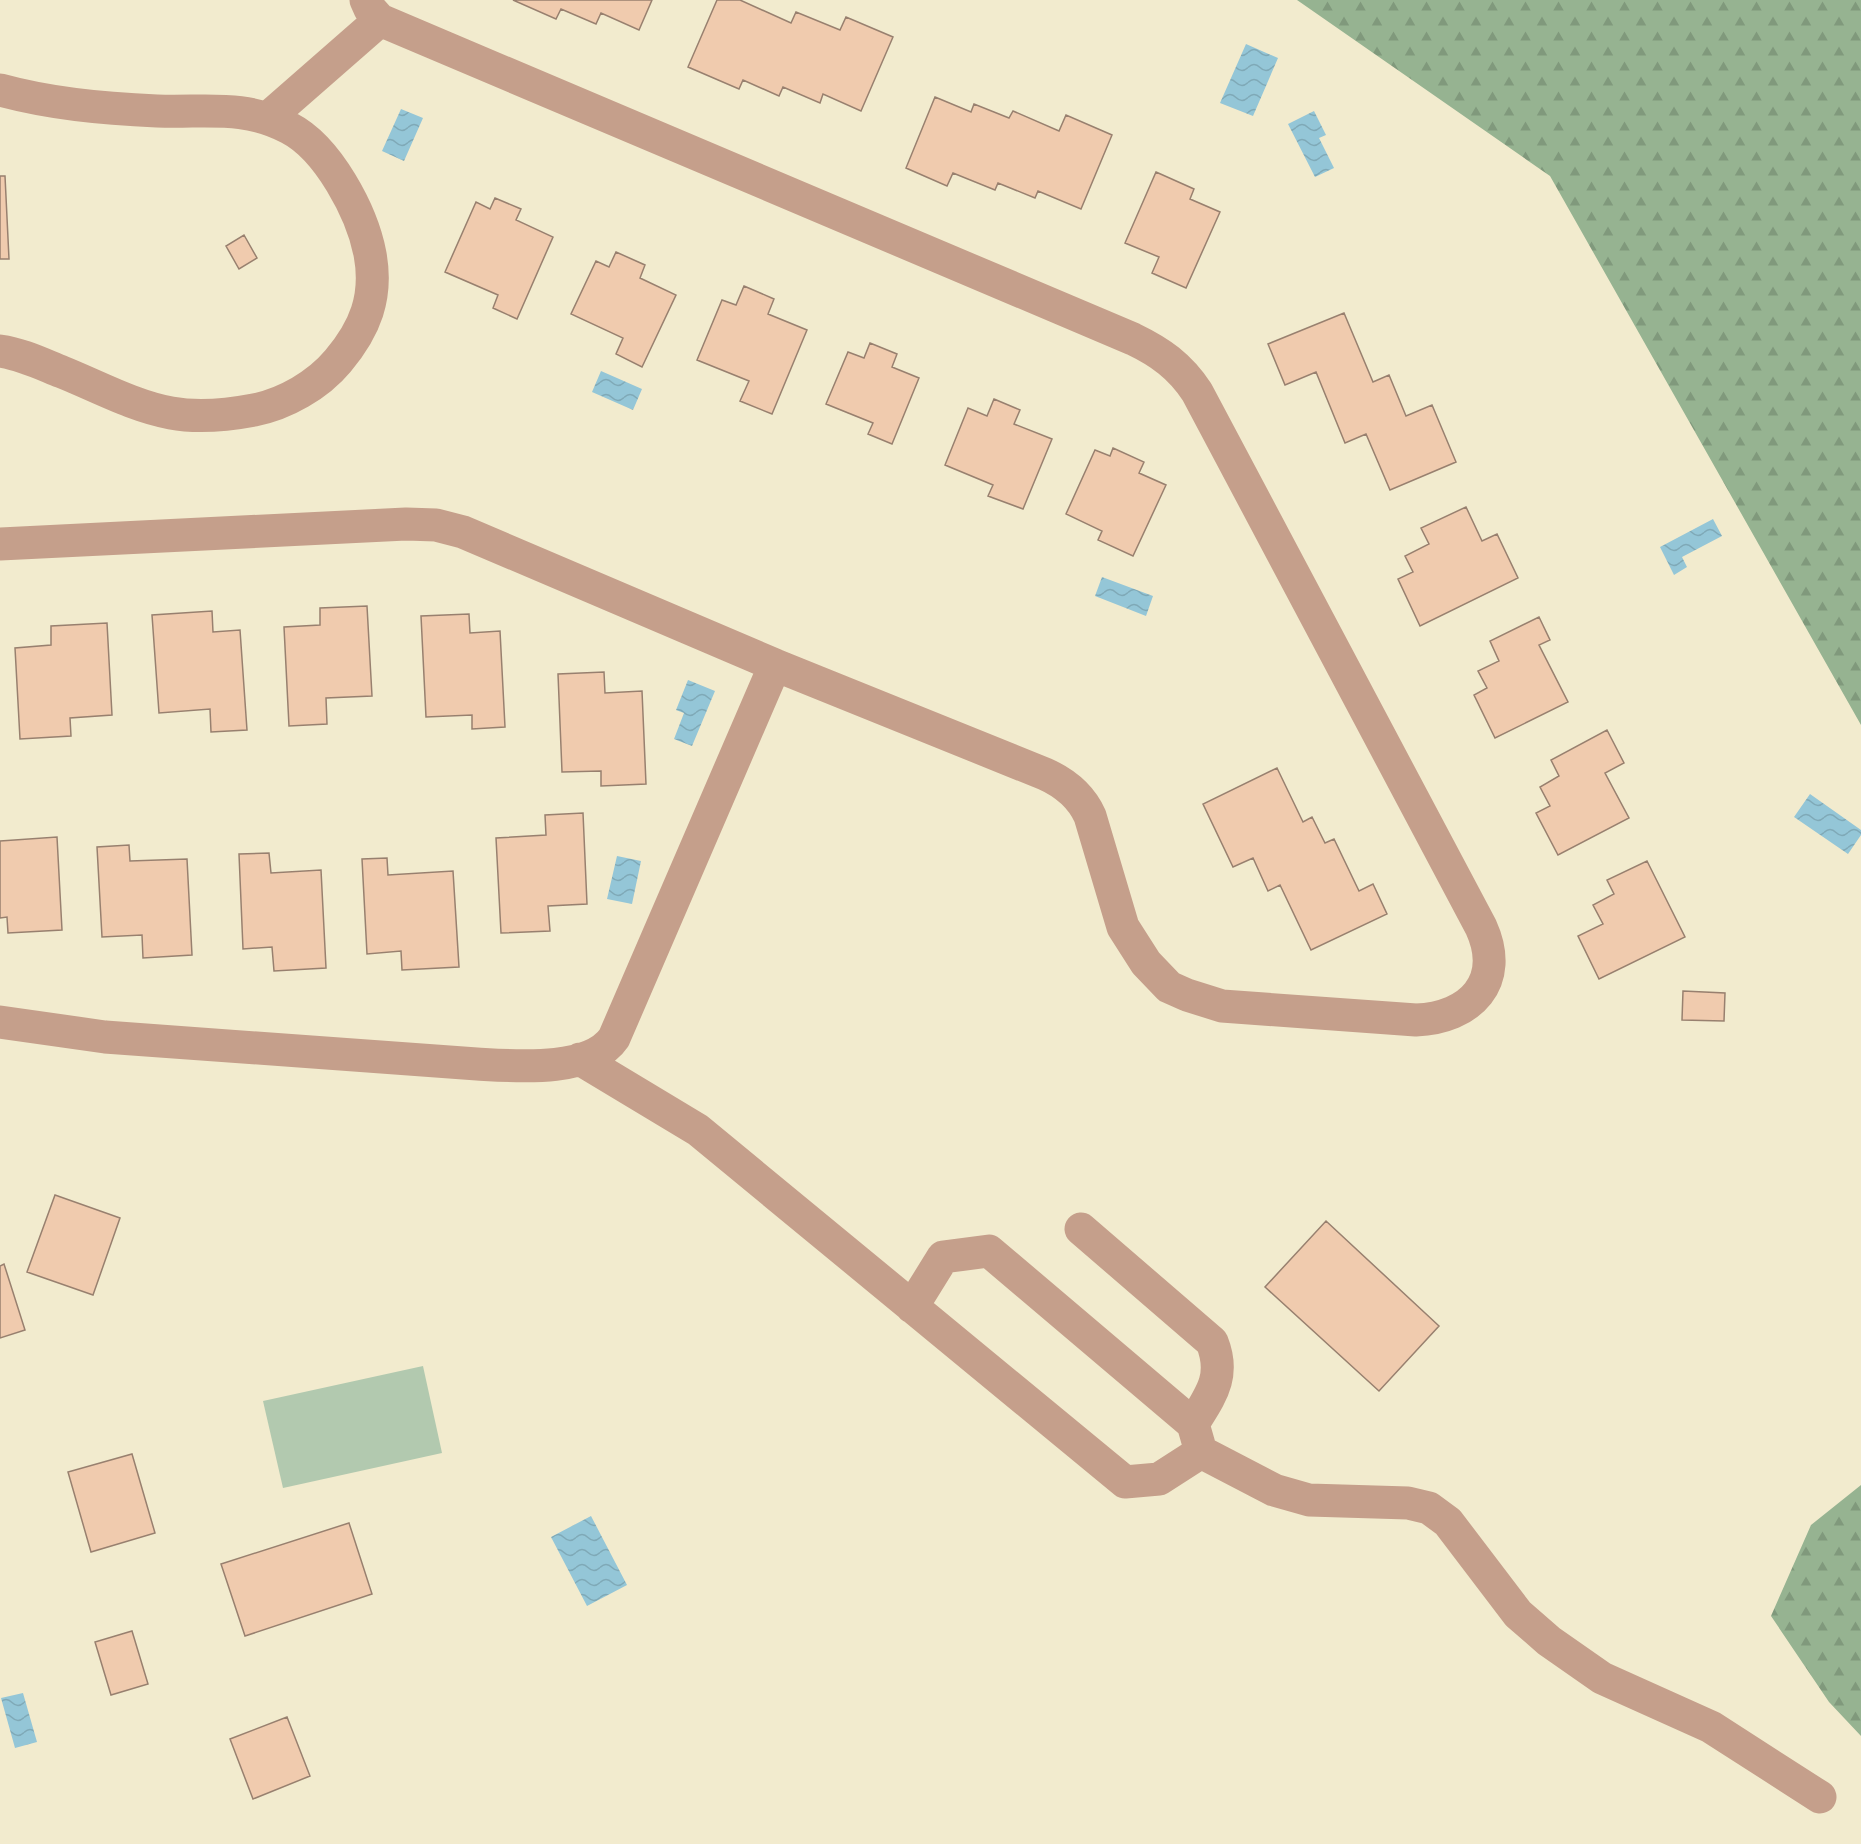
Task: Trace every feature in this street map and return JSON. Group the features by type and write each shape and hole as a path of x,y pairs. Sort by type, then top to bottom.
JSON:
{"street":[{"path":"0,544 406,524 436,525 463,532 775,665 1045,774 1070,788 1082,802 1093,825 1123,927 1146,963 1169,987 1177,991 1222,1006 1416,1020 1443,1017 1465,1007 1472,1002 1485,984 1488,953 1481,927 1197,392 1175,364 1155,350 1133,339 373,10 268,118"},
{"path":"0,90 79,105 159,111 248,112 292,129 311,143 322,155 340,182 362,224 372,270 371,304 352,344 336,364 311,385 284,401 245,412 205,415 172,413 143,405 29,359 0,351"},
{"path":"0,1022 105,1037 477,1064 538,1065 580,1059 599,1052 614,1038 775,665"},
{"path":"580,1059 698,1130 1125,1482 1159,1479 1197,1438 1215,1388 1218,1357 1212,1342 1081,1229"},
{"path":"912,1307 943,1257 989,1251 1197,1438 1274,1490 1309,1500 1408,1503 1429,1508 1448,1522 1518,1614 1549,1641 1602,1678 1711,1727 1820,1797"}],"green space":[{"path":"1297,0 1861,0 1861,725 1550,176"},
{"path":"423,1366 442,1453 283,1488 263,1401"},
{"path":"1861,1485 1861,1736 1829,1702 1771,1616 1811,1525"}],"water":[{"path":"1246,44 1278,58 1253,116 1220,103"},
{"path":"401,109 423,118 404,161 382,151"},
{"path":"1314,111 1326,135 1319,138 1334,168 1315,177 1288,124"},
{"path":"601,371 642,389 633,410 592,392"},
{"path":"1713,519 1722,536 1682,557 1687,567 1674,575 1660,547"},
{"path":"1102,577 1153,596 1146,616 1095,596"},
{"path":"688,680 715,691 692,746 674,739 684,713 676,710"},
{"path":"1810,794 1861,830 1861,835 1848,854 1794,817"},
{"path":"617,856 641,861 632,904 607,899"},
{"path":"591,1516 627,1585 587,1606 551,1537"},
{"path":"23,1693 37,1742 15,1748 1,1698"}],"building":[{"path":"513,0 652,0 639,30 601,13 596,24 561,9 556,19"},
{"path":"717,0 740,0 791,23 796,12 840,30 846,17 893,37 861,111 823,94 820,103 783,87 779,96 743,80 739,89 688,67"},
{"path":"935,97 971,112 974,104 1009,118 1013,111 1059,131 1066,115 1112,135 1081,209 1038,191 1035,198 998,183 995,190 953,173 947,186 906,168"},
{"path":"1156,172 1194,189 1190,199 1220,212 1186,288 1152,273 1159,257 1125,243"},
{"path":"0,176 5,176 9,259 0,259"},
{"path":"495,198 521,209 516,220 553,237 517,319 493,308 498,295 445,272 476,202 490,209"},
{"path":"244,235 257,258 239,269 226,246"},
{"path":"616,252 645,265 640,278 676,295 642,367 616,354 623,338 571,314 596,261 609,267"},
{"path":"744,286 774,299 768,314 807,330 772,414 740,401 749,381 697,360 722,300 736,305"},
{"path":"1344,313 1373,382 1389,375 1406,416 1432,405 1456,462 1390,490 1366,434 1345,443 1316,372 1285,385 1268,344"},
{"path":"870,343 897,354 892,367 919,378 892,444 868,434 873,423 826,404 848,352 864,358"},
{"path":"994,399 1020,410 1014,424 1052,439 1023,509 988,496 993,485 945,465 968,408 987,416"},
{"path":"1113,448 1144,462 1139,473 1166,485 1133,556 1098,540 1102,531 1066,514 1095,450 1110,456"},
{"path":"1466,507 1482,541 1497,534 1518,578 1420,626 1398,579 1413,572 1405,556 1429,544 1421,528"},
{"path":"367,606 372,696 326,698 327,724 289,726 284,627 320,625 320,608"},
{"path":"212,611 213,632 240,630 247,730 211,732 210,709 159,713 152,615"},
{"path":"469,614 470,633 500,631 505,727 472,729 472,715 426,717 421,616"},
{"path":"1539,617 1550,640 1539,645 1568,702 1495,738 1474,695 1487,688 1478,671 1499,661 1490,641"},
{"path":"107,623 112,715 70,718 71,736 20,739 15,648 51,645 51,626"},
{"path":"604,672 605,693 642,691 646,784 601,786 601,771 562,772 558,674"},
{"path":"1607,730 1624,763 1605,773 1629,818 1558,855 1536,813 1550,806 1540,787 1559,776 1551,760"},
{"path":"1277,768 1303,822 1312,817 1325,843 1334,839 1359,891 1373,884 1387,914 1311,950 1280,885 1268,891 1253,858 1233,867 1203,804"},
{"path":"583,813 587,904 548,906 550,931 501,933 496,838 546,835 545,815"},
{"path":"57,837 62,930 8,933 7,917 0,918 0,841"},
{"path":"129,845 130,861 187,859 192,955 143,958 142,935 102,937 97,847"},
{"path":"269,853 271,873 321,870 326,968 274,971 272,947 243,949 239,854"},
{"path":"387,858 388,875 453,871 459,967 402,970 401,951 367,954 362,859"},
{"path":"1647,861 1685,937 1599,979 1578,936 1603,924 1593,905 1614,894 1607,880"},
{"path":"1683,991 1725,993 1724,1021 1682,1020"},
{"path":"55,1195 120,1218 93,1295 27,1272"},
{"path":"1326,1221 1439,1326 1379,1391 1265,1287"},
{"path":"4,1264 25,1330 0,1338 0,1266"},
{"path":"132,1454 155,1533 91,1552 68,1472"},
{"path":"349,1523 372,1594 245,1636 221,1564"},
{"path":"132,1631 148,1684 111,1695 95,1642"},
{"path":"287,1717 310,1776 253,1799 230,1739"}]}
